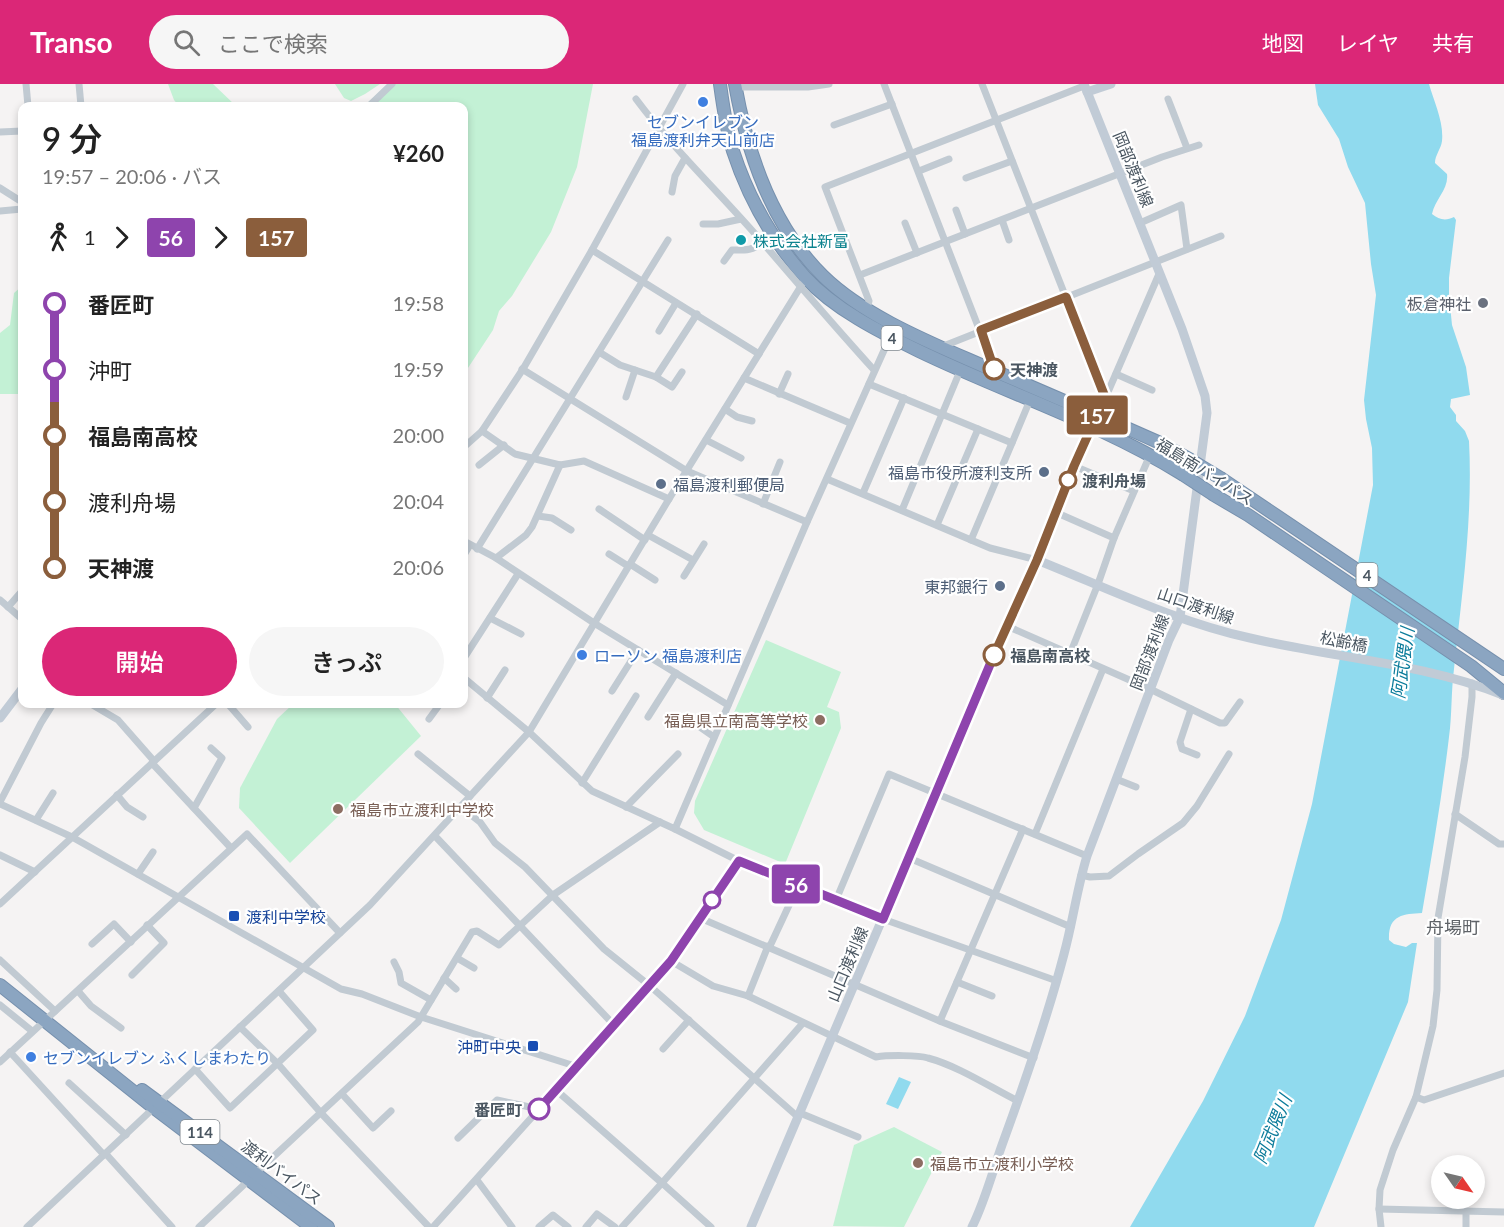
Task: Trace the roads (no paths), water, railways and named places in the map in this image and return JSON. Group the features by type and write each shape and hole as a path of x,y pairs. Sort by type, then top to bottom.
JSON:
{"highway":[{"name":"福島南バイパス","path":"720,84 727,127 742,175 769,229 803,283 890,337 960,371 1150,455 1253,519 1471,666 1504,694"},
{"name":"福島南バイパス","path":"735,86 745,136 756,166 796,243 824,277 867,308 911,333 1158,441 1256,501 1504,669"},
{"name":"渡利バイパス","path":"0,985 69,1040 253,1177 328,1227"},
{"name":"渡利バイパス","path":"253,1177 311,1227"}],"main road":[{"path":"1085,87 1111,84"},
{"name":"岡部渡利線","path":"972,1227 983,1203 1034,1058 1057,981 1087,856 1150,689 1180,617 1207,405 1182,329 1156,261 1085,87"},
{"path":"1037,560 1074,466 1098,415"},
{"name":"山口渡利線","path":"751,1227 1037,560 1180,617 1252,639"},
{"name":"松齢橋","path":"1252,639 1469,683"},
{"path":"1469,683 1504,694"},
{"path":"1,716 18,694"}],"street":[{"path":"26,84 28,102"},
{"path":"80,84 81,102"},
{"path":"373,102 392,84"},
{"path":"468,443 482,431 522,369 592,250 682,84"},
{"path":"735,86 808,87 829,84"},
{"path":"884,84 995,370"},
{"path":"982,84 1105,397"},
{"path":"867,308 869,301 860,275 825,187 1085,87"},
{"path":"636,99 659,130 762,243 803,283 874,370"},
{"path":"1168,99 1187,148"},
{"path":"834,126 892,104"},
{"path":"0,132 18,131"},
{"path":"860,275 1119,173 1198,145"},
{"path":"672,192 675,176 685,158"},
{"path":"919,171 949,159"},
{"path":"966,178 1012,161"},
{"path":"0,188 18,199"},
{"path":"1140,223 1181,205 1187,249"},
{"path":"0,211 18,209"},
{"path":"956,210 965,234"},
{"path":"704,224 718,224 741,219"},
{"path":"1002,220 1009,240"},
{"path":"906,223 917,253"},
{"path":"941,347 1221,236"},
{"path":"477,549 668,240"},
{"path":"724,261 732,250 748,250 762,243"},
{"path":"592,250 759,354"},
{"path":"1098,415 1160,274"},
{"path":"27,1227 370,905 529,732 669,499 803,283"},
{"path":"659,331 676,303"},
{"path":"656,377 697,314"},
{"path":"675,829 850,423 890,337"},
{"path":"599,351 620,365 656,377 672,387 682,372"},
{"path":"522,369 687,471 807,522"},
{"path":"626,397 636,370"},
{"path":"902,510 960,371"},
{"path":"779,394 788,374"},
{"path":"1116,374 1152,390"},
{"path":"744,378 850,423"},
{"path":"869,384 1012,444"},
{"path":"864,494 904,398"},
{"path":"971,540 1029,400"},
{"path":"725,409 737,417 752,421"},
{"path":"937,525 978,429"},
{"path":"482,431 515,454 560,465 584,460 669,499"},
{"path":"706,440 741,458"},
{"path":"478,465 504,446"},
{"path":"1070,654 1114,538 1150,455"},
{"path":"763,504 780,462"},
{"path":"496,558 526,536 538,516 560,465"},
{"path":"1074,466 1134,491"},
{"path":"827,479 990,548 1037,560"},
{"path":"599,509 646,537 693,560"},
{"path":"1055,512 1114,538"},
{"path":"538,516 552,519 571,530"},
{"path":"468,544 496,558 594,623 728,705"},
{"path":"684,576 704,544"},
{"path":"609,554 655,580"},
{"path":"468,652 518,574"},
{"path":"8,607 18,596"},
{"path":"0,600 18,616"},
{"path":"490,618 520,634"},
{"path":"1007,626 1150,689 1220,723 1225,723 1240,702"},
{"path":"612,691 638,650"},
{"path":"1035,834 1103,669"},
{"path":"487,698 505,670"},
{"path":"648,717 676,673"},
{"path":"468,681 529,732 592,791 739,861 798,886 1057,981"},
{"path":"1381,1227 1380,1190 1393,1150 1416,1097 1434,1015 1437,990 1438,918 1465,757 1472,697 1469,683"},
{"path":"582,783 636,696"},
{"path":"51,708 0,803 72,837 341,989 362,994 421,1017 578,1066"},
{"path":"98,708 118,720 231,848"},
{"path":"0,904 212,708"},
{"path":"231,708 248,727"},
{"path":"429,719 437,708"},
{"path":"1191,709 1180,742 1182,749 1197,755"},
{"path":"694,723 714,737"},
{"path":"194,808 222,758 212,748"},
{"path":"418,754 470,796"},
{"path":"626,807 678,754"},
{"path":"1081,875 1090,878 1108,876 1183,823 1194,810 1229,754"},
{"path":"836,900 889,774 1087,856"},
{"path":"1116,778 1136,786"},
{"path":"36,820 53,793"},
{"path":"117,795 127,807 142,817"},
{"path":"460,807 473,816 495,843 525,867 604,949 651,986 754,1079 799,1115 858,1137"},
{"path":"1455,814 1499,844 1504,844"},
{"path":"199,1227 418,1023 472,932 477,931 498,945 553,896 660,822"},
{"path":"940,1021 1023,829"},
{"path":"0,1062 43,1020 131,942 177,896 247,834 340,933"},
{"path":"435,836 614,1025"},
{"path":"138,874 153,852"},
{"path":"0,855 35,872"},
{"path":"909,858 1071,927"},
{"path":"240,1027 278,1064 321,1113 431,1227 477,1180 651,986 671,961 739,861"},
{"path":"747,996 798,886"},
{"path":"700,918 940,1021 1034,1058"},
{"path":"92,944 114,924 131,942"},
{"path":"132,975 164,943 147,925"},
{"path":"457,958 474,968"},
{"path":"0,960 55,1011"},
{"path":"671,961 713,986 747,996 876,1057 892,1055 926,1057 1018,1101"},
{"path":"394,962 401,983 431,1000"},
{"path":"444,978 456,990"},
{"path":"957,982 992,996"},
{"path":"78,991 91,1006 121,1028"},
{"path":"195,1069 230,1108 278,1064 313,1030 279,991"},
{"path":"0,1005 32,1031"},
{"path":"663,1049 689,1020"},
{"path":"622,1227 803,1023"},
{"path":"10,1052 172,1227"},
{"path":"1416,1097 1424,1100 1504,1073"},
{"path":"69,1083 126,1135"},
{"path":"556,1090 711,1227"},
{"path":"342,1094 373,1128 391,1111"},
{"path":"458,1138 497,1100 539,1109"},
{"path":"477,1180 512,1227"},
{"path":"1379,1209 1504,1212"},
{"path":"1466,1211 1466,1227"},
{"path":"586,1227 597,1214 615,1227"},
{"path":"539,1227 553,1215 568,1227"}],"water":[{"name":"阿武隈川","path":"1315,84 1429,84 1440,119 1442,134 1435,163 1447,174 1446,184 1432,214 1440,219 1454,217 1456,220 1449,295 1452,325 1466,367 1470,395 1451,399 1450,407 1469,441 1466,555 1450,729 1422,913 1403,915 1394,921 1389,932 1389,940 1394,944 1406,947 1417,943 1408,1002 1314,1227 1130,1227 1203,1101 1245,1016 1281,920 1312,804 1373,485 1372,448 1364,400 1376,295 1365,203 1348,167 1339,139 1318,105"},
{"path":"899,1077 911,1082 898,1109 886,1104"}],"place":[{"name":"セブンイレブン 福島渡利弁天山前店","path":"703,102"},
{"name":"株式会社新富","path":"741,240"},
{"name":"板倉神社","path":"1483,303"},
{"name":"天神渡","path":"994,369"},
{"name":"福島市役所渡利支所","path":"1044,472"},
{"name":"渡利舟場","path":"1068,480"},
{"name":"福島渡利郵便局","path":"661,484"},
{"name":"東邦銀行","path":"1000,586"},
{"name":"ローソン 福島渡利店","path":"582,655"},
{"name":"福島南高校","path":"994,655"},
{"name":"福島県立南高等学校","path":"820,720"},
{"name":"福島市立渡利中学校","path":"338,809"},
{"name":"渡利中学校","path":"234,916"},
{"name":"沖町中央","path":"533,1046"},
{"name":"セブンイレブン ふくしまわたり","path":"31,1057"},
{"name":"番匠町","path":"539,1109"},
{"name":"福島市立渡利小学校","path":"918,1163"}],"district":[{"name":"舟場町","path":"1453,927"}]}
